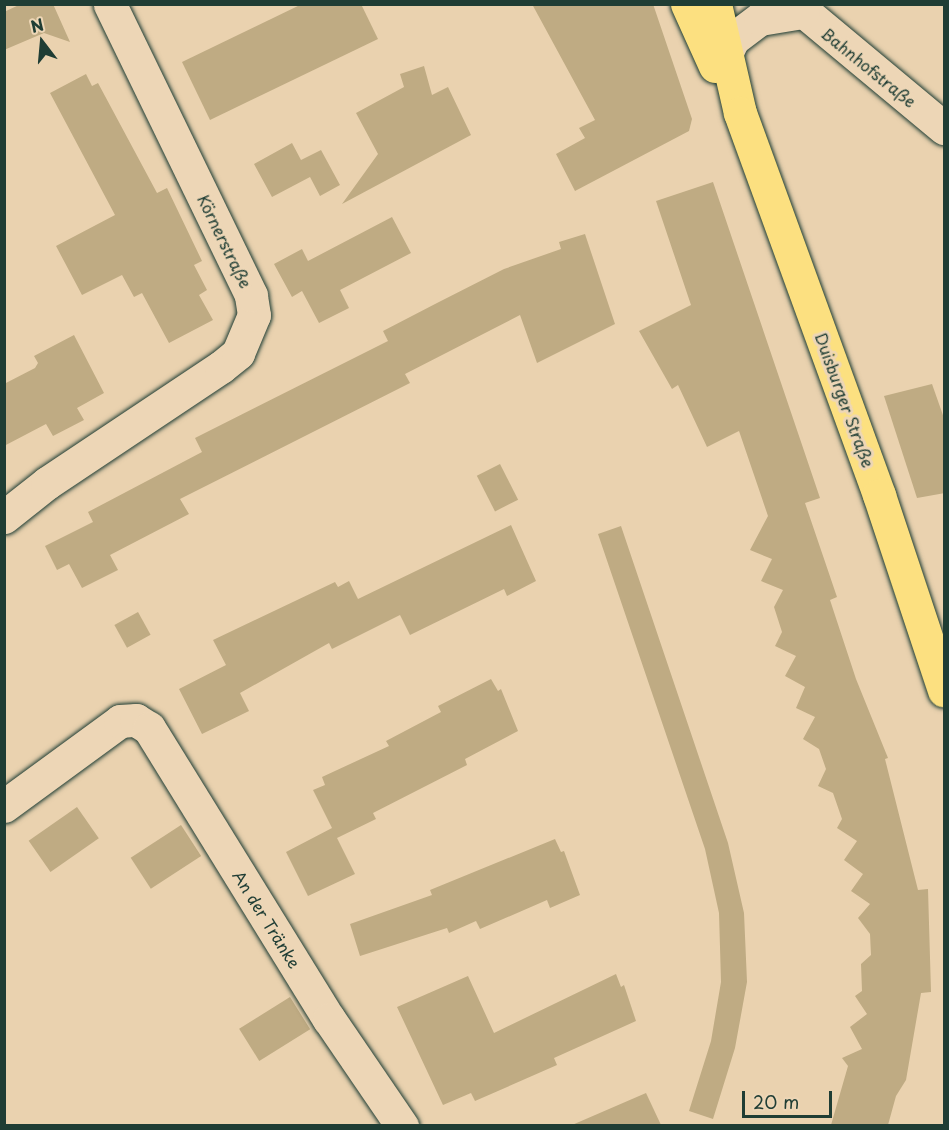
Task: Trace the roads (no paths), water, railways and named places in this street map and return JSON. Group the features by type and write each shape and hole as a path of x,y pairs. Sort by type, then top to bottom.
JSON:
{"main road":[{"name":"Duisburger Straße","path":"687,4 740,112"},
{"name":"Duisburger Straße","path":"715,4 725,56 740,112 879,495 945,690"}],"street":[{"name":"Körnerstraße","path":"4,517 47,483 221,368 238,352 254,315 250,295 110,4"},
{"path":"725,56 733,39 746,28 778,14 799,8"},
{"name":"Bahnhofstraße","path":"799,8 945,129"},
{"name":"An der Tränke","path":"4,806 120,721 136,720 149,728 328,1019 402,1125"}]}
